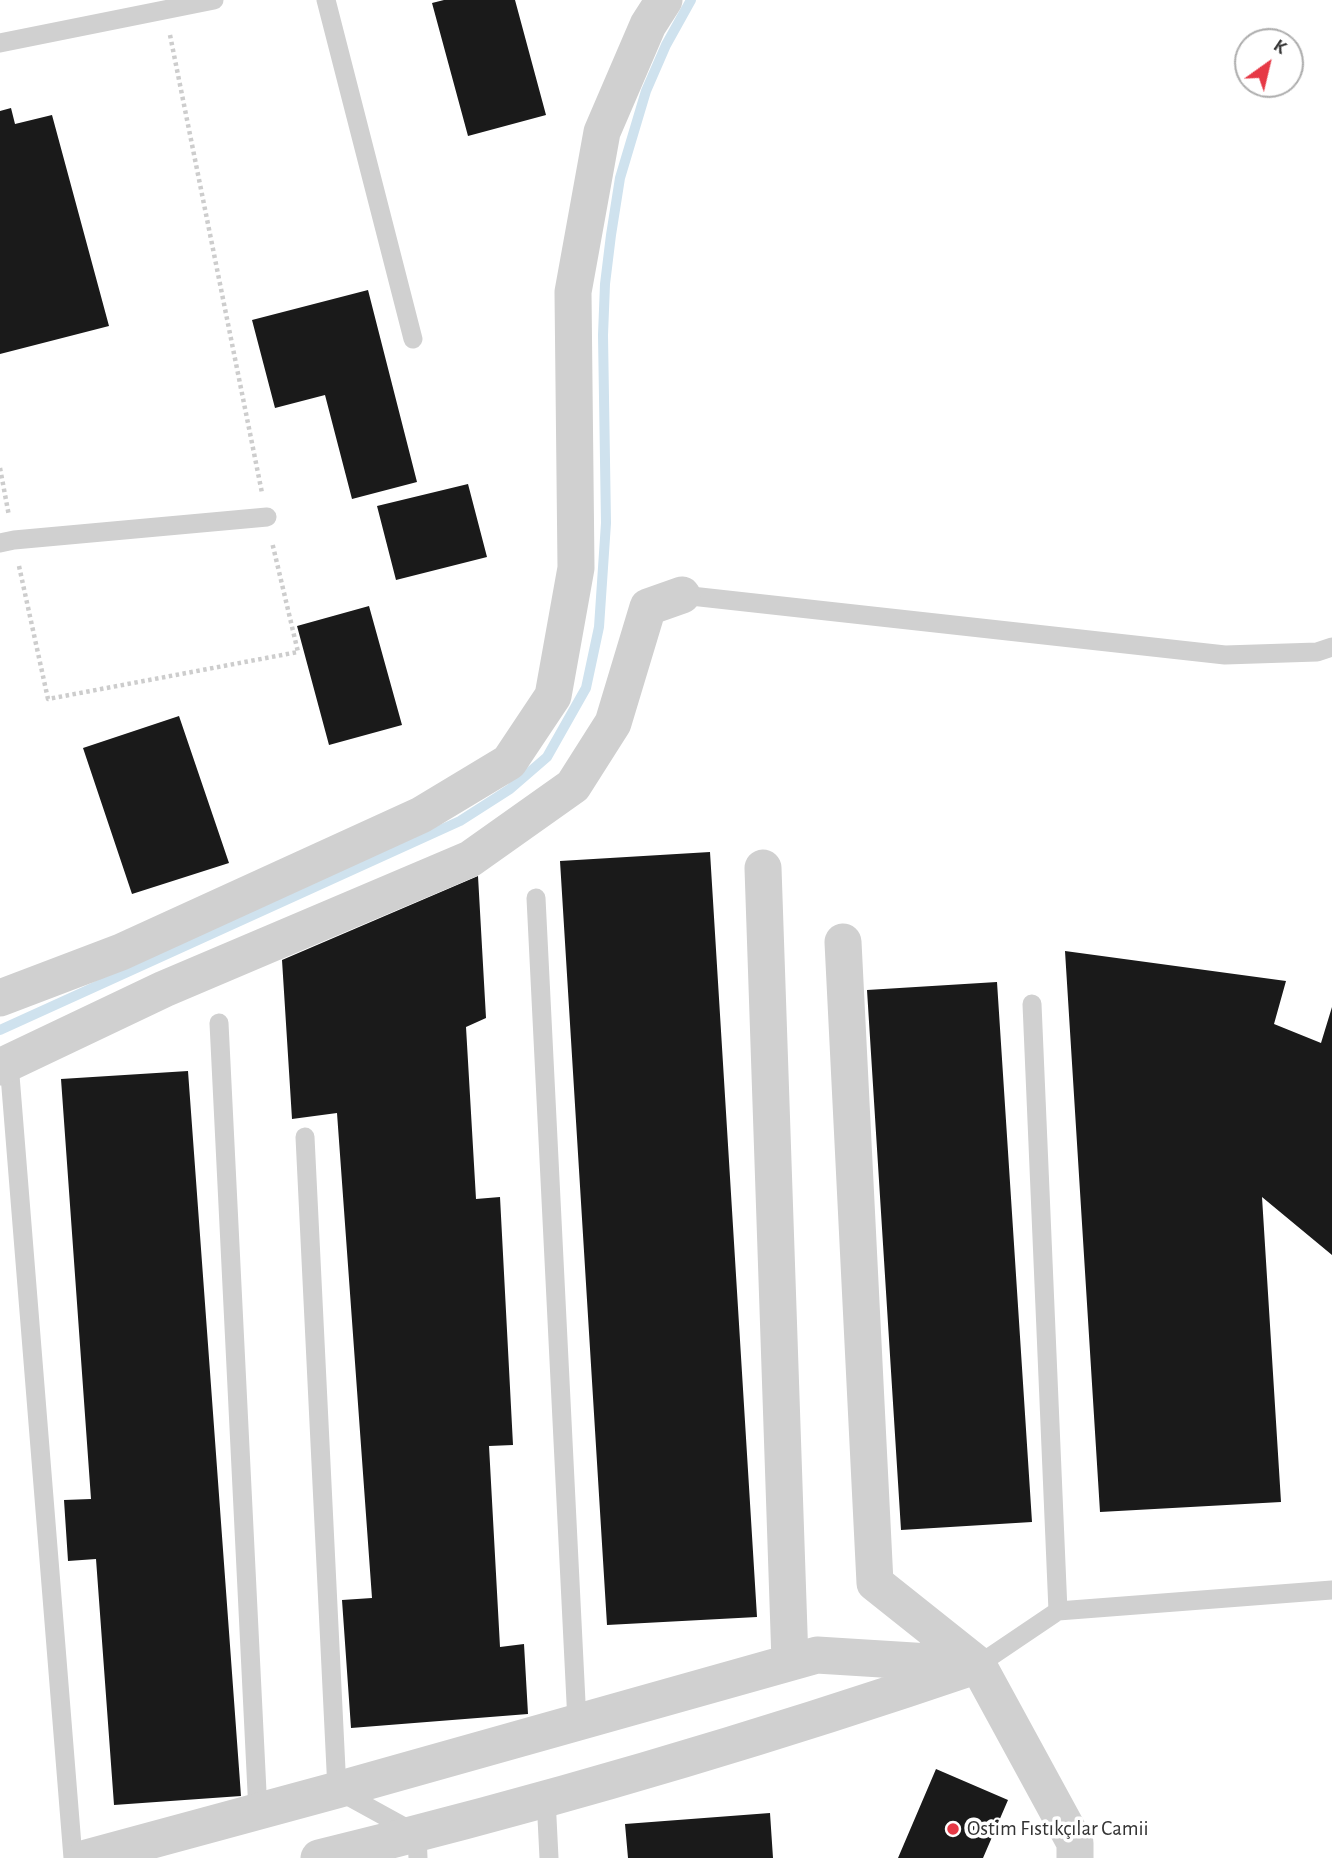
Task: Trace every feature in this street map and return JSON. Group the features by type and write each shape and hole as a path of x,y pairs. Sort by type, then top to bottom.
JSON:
{"street":[{"path":"0,998 121,952 421,816 509,762 553,696 576,568 573,292 602,132 648,25 664,0"},
{"path":"4,1065 164,989 470,859 573,786 613,723 648,607 682,595"},
{"path":"762,868 790,1661"},
{"path":"844,943 875,1583 978,1665 1075,1843 1075,1858"},
{"path":"86,1858 817,1655 978,1665"},
{"path":"318,1858 417,1846 546,1798 603,1784 841,1711 978,1665"}],"lane":[{"path":"0,43 214,0"},
{"path":"326,0 413,339"},
{"path":"7,542 267,517"},
{"path":"682,595 1224,655 1317,652 1332,647"},
{"path":"536,898 577,1722"},
{"path":"1032,1004 1058,1611"},
{"path":"219,1023 258,1812"},
{"path":"4,1065 73,1858"},
{"path":"305,1137 337,1790 417,1846"},
{"path":"978,1665 1058,1611 1332,1590"},
{"path":"546,1798 549,1858"}],"path":[{"path":"0,468 7,542 48,699 298,652 267,517 165,10"}],"building":[{"path":"444,0 515,0 546,115 468,136 432,3"},
{"path":"11,108 15,124 52,115 109,326 0,354 0,111"},
{"path":"368,290 417,482 352,499 325,395 275,408 252,320"},
{"path":"468,484 487,557 396,580 377,506"},
{"path":"369,606 402,725 329,745 297,626"},
{"path":"179,716 229,863 132,894 83,748"},
{"path":"710,852 757,1617 607,1625 560,861"},
{"path":"478,876 486,1018 466,1027 476,1199 500,1197 513,1445 489,1446 500,1647 524,1644 528,1714 351,1728 342,1600 372,1598 337,1113 292,1119 282,960"},
{"path":"1065,951 1286,981 1274,1024 1321,1043 1332,1007 1332,1255 1262,1197 1281,1502 1100,1512"},
{"path":"997,982 1032,1522 901,1530 867,990"},
{"path":"188,1071 241,1796 114,1805 96,1559 68,1561 64,1500 91,1499 61,1079"},
{"name":"Ostim Fıstıkçılar Camii","path":"936,1769 1008,1800 983,1858 898,1858"},
{"path":"770,1813 773,1858 628,1858 625,1824"}],"waterway":[{"path":"0,1030 460,821 510,789 547,757 586,688 599,627 606,523 603,335 605,284 620,178 646,91 666,45 691,0"}],"place":[{"name":"Ostim Fıstıkçılar Camii","path":"953,1829"}]}
